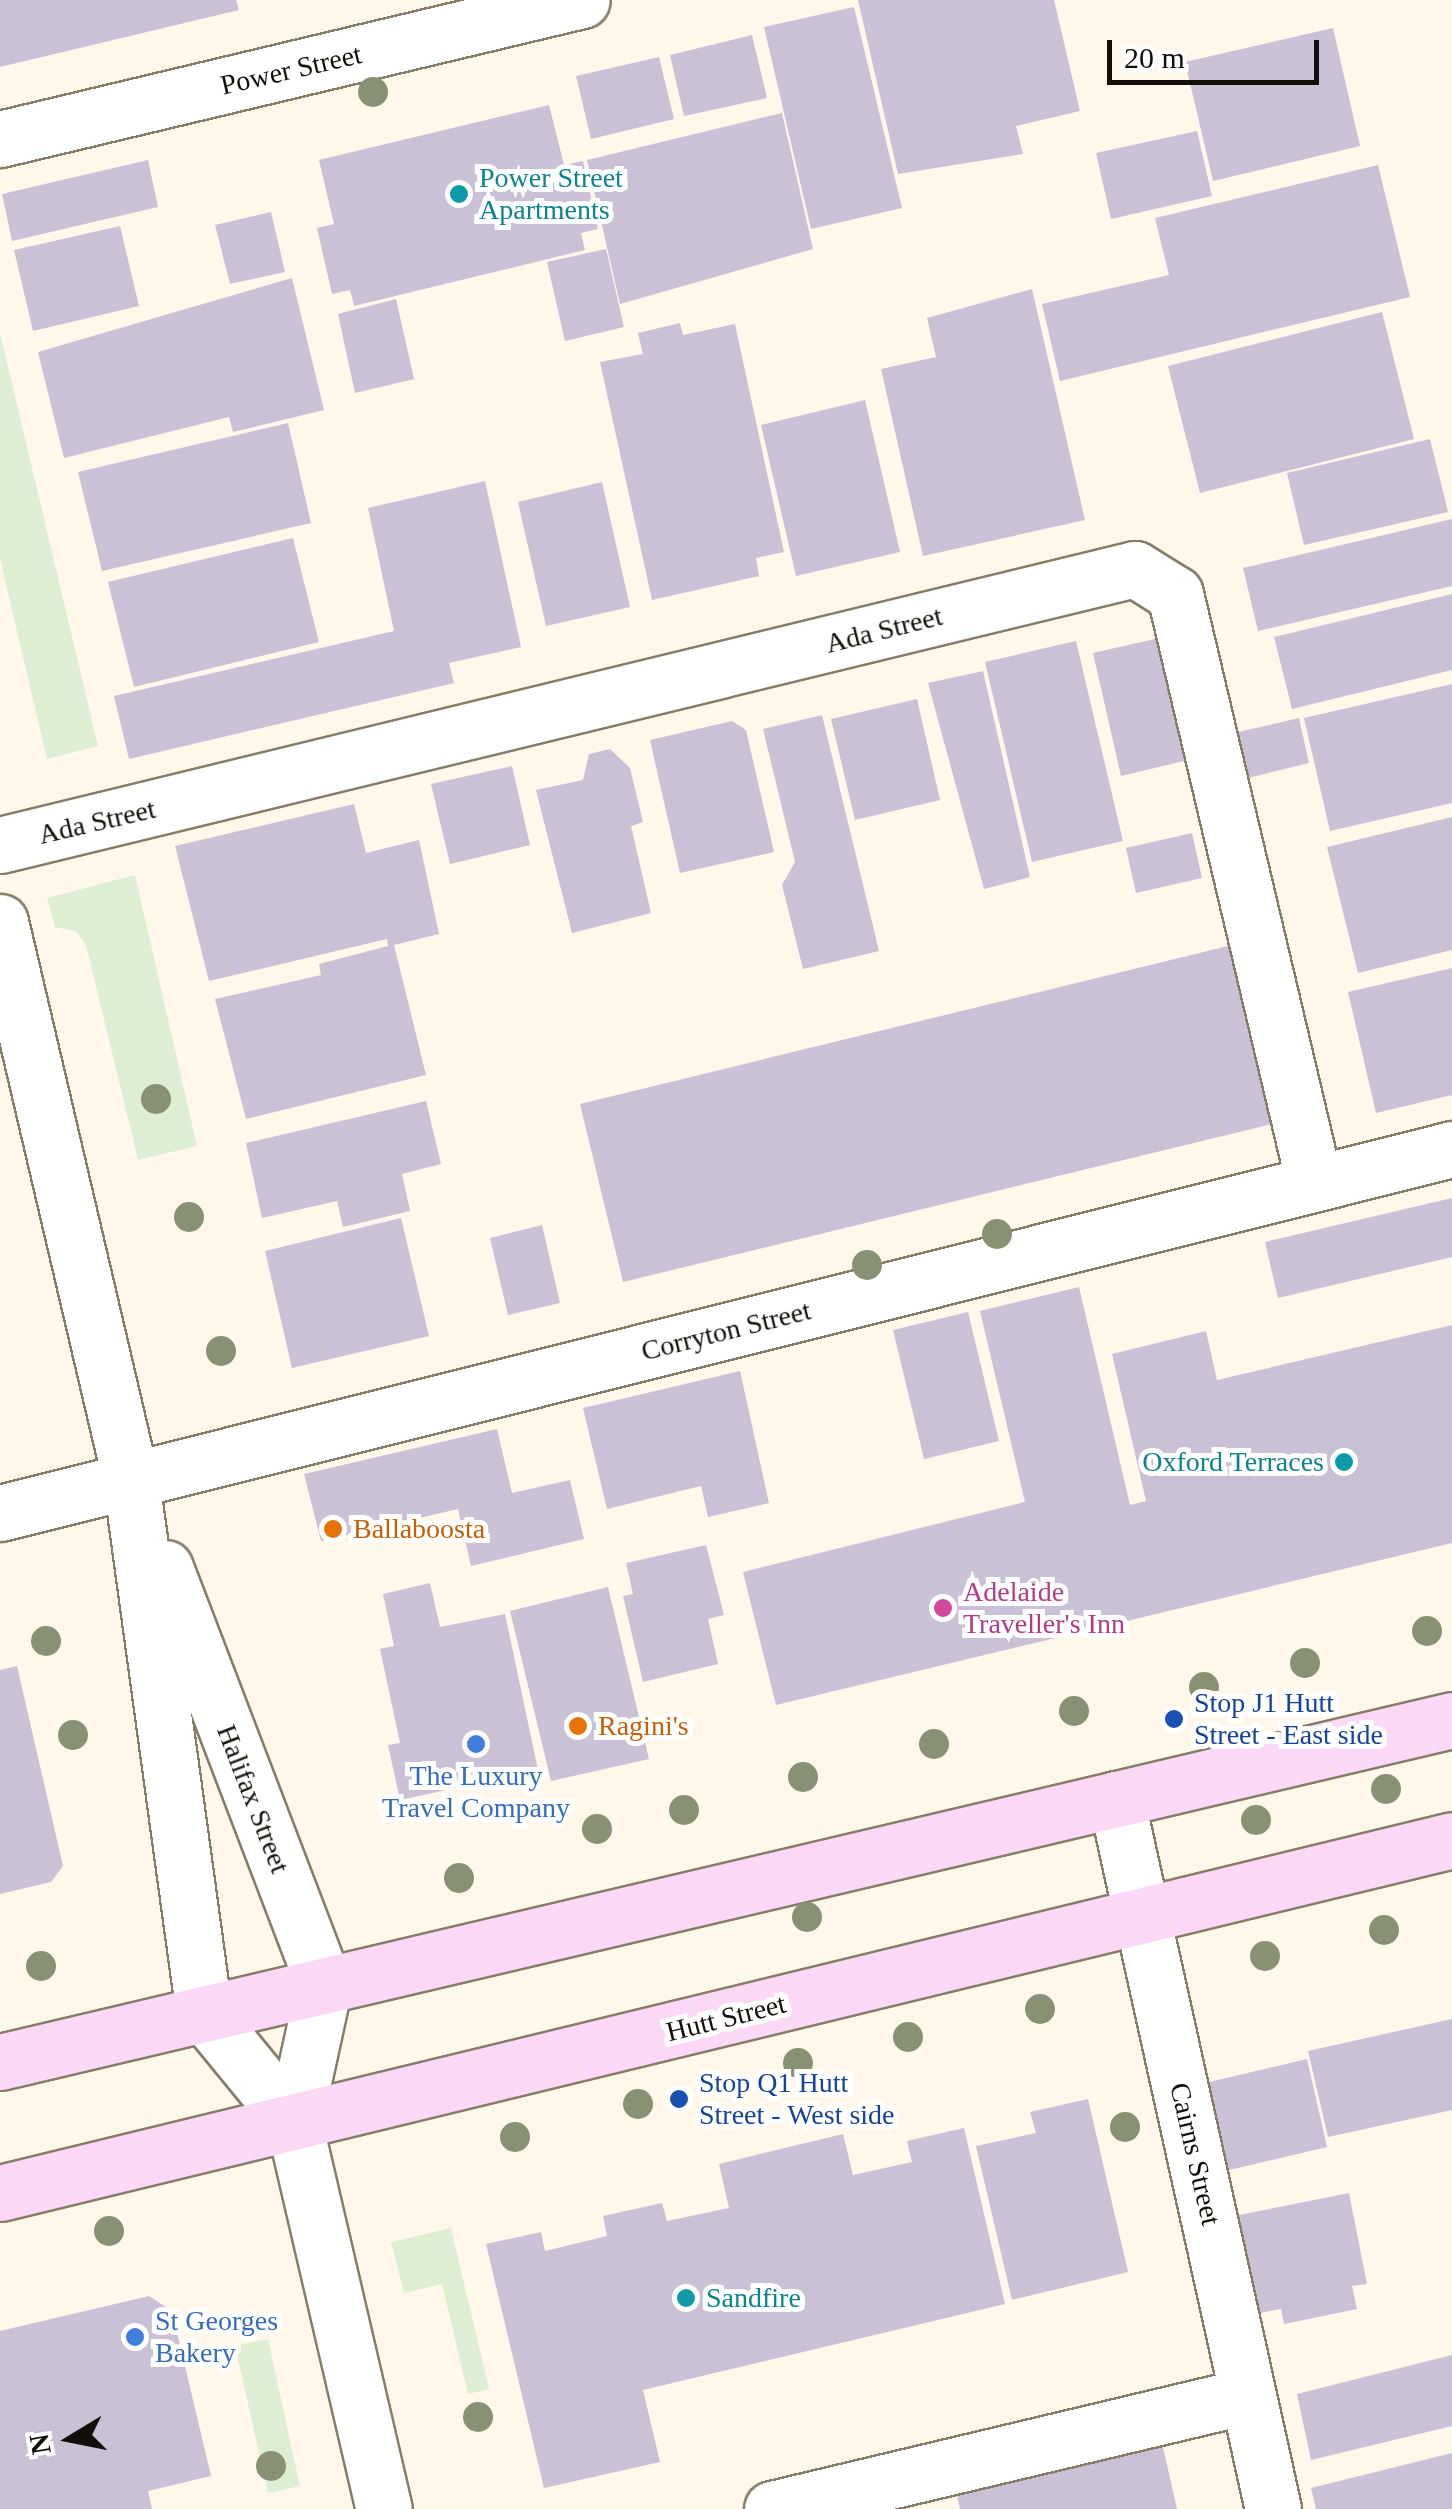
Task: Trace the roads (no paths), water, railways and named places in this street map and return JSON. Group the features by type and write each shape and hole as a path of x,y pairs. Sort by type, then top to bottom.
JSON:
{"main road":[{"path":"0,2062 1452,1720"},
{"name":"Hutt Street","path":"0,2193 1452,1840"}],"street":[{"name":"Power Street","path":"0,140 582,0"},
{"name":"Ada Street","path":"0,845 1135,569 1174,594 1314,1182"},
{"name":"Halifax Street","path":"0,922 131,1481 204,2013"},
{"name":"Corryton Street","path":"0,1514 1452,1149"},
{"name":"Halifax Street","path":"131,1481 324,1985"},
{"name":"Cairns Street","path":"1116,1799 1273,2509"},
{"path":"324,1985 294,2124 376,2508"},
{"path":"204,2013 294,2124"},
{"path":"772,2509 1248,2396"}],"place":[{"name":"Power Street Apartments","path":"459,194"},
{"name":"Oxford Terraces","path":"1344,1462"},
{"name":"Ballaboosta","path":"333,1529"},
{"name":"Adelaide Traveller's Inn","path":"943,1608"},
{"name":"Stop J1 Hutt Street - East side","path":"1174,1719"},
{"name":"Ragini's","path":"578,1726"},
{"name":"The Luxury Travel Company","path":"476,1744"},
{"name":"Stop Q1 Hutt Street - West side","path":"679,2099"},
{"name":"Sandfire","path":"686,2298"},
{"name":"St Georges Bakery","path":"135,2337"}]}
